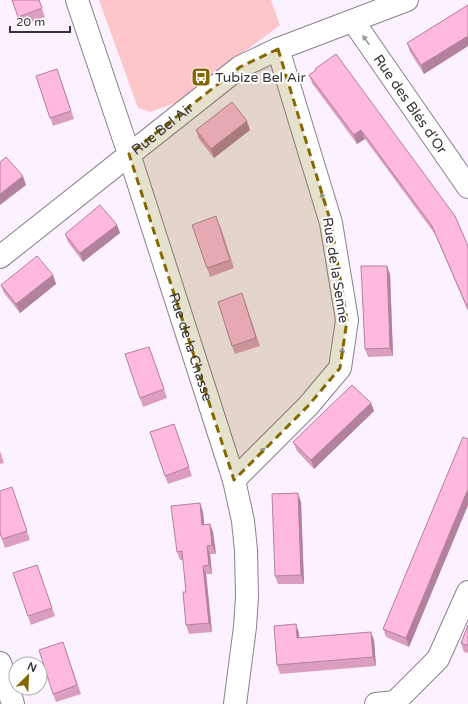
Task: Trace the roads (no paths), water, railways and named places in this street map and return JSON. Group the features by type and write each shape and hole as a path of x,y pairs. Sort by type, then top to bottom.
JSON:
{"street":[{"name":"Rue de la Chasse","path":"77,0 129,154 234,480 243,521 246,550 245,627 235,704"},
{"name":"Rue Bel Air","path":"0,257 240,67 278,49 407,0"},
{"name":"Rue des Blés d'Or","path":"353,21 468,187"},
{"name":"Rue de la Senne","path":"234,480 308,406 340,368 347,320 331,223 278,49"},
{"path":"376,704 395,702 438,659 468,592"},
{"path":"0,663 13,704"}],"place":[{"name":"Tubize Bel Air","path":"201,77"}]}
